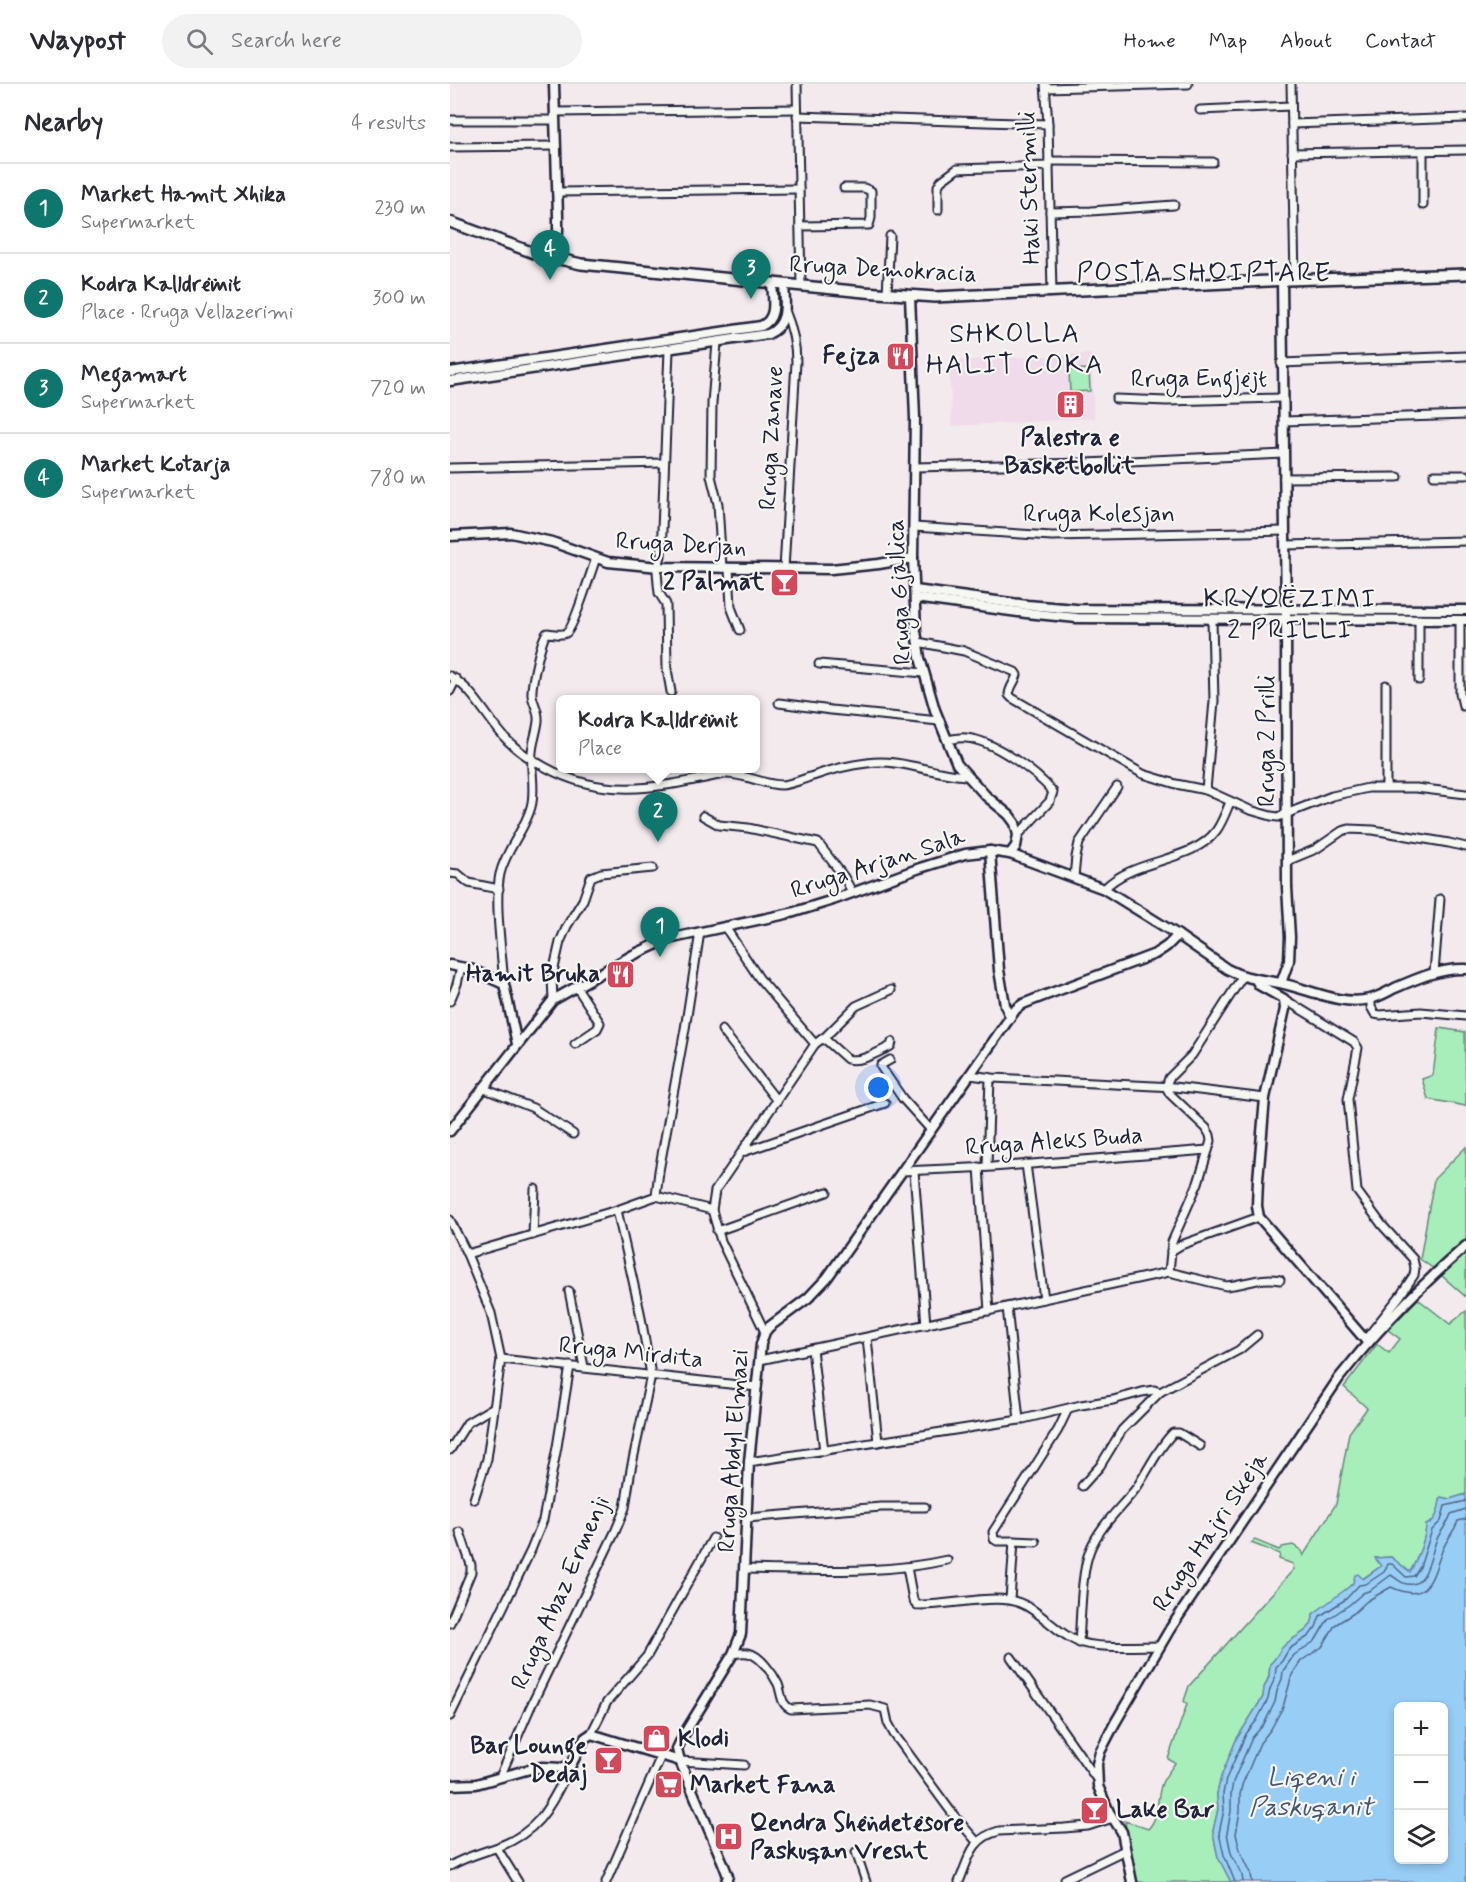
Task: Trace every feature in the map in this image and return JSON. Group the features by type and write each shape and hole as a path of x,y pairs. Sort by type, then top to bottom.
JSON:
{"main road":[{"name":"Rruga Demokracia","path":"450,222 552,258 581,264 910,296 955,297 1282,280 1466,274"}],"street":[{"path":"552,258 558,231 554,84"},
{"path":"797,84 801,286"},
{"path":"1045,86 1188,84"},
{"path":"1291,84 1295,280"},
{"name":"Haki Stermilli","path":"1045,86 1052,292"},
{"path":"1200,110 1291,106"},
{"path":"450,120 555,116 797,113 1048,124"},
{"path":"1292,124 1466,118"},
{"path":"450,147 556,146"},
{"path":"1292,153 1466,150"},
{"path":"1423,205 1424,151"},
{"path":"938,210 940,181 957,169 1049,163 1213,162"},
{"path":"800,226 864,227 869,225 871,191 864,188 844,188"},
{"path":"557,192 799,189"},
{"path":"1050,212 1090,212 1174,205"},
{"path":"886,294 890,236"},
{"name":"Rruga 2 Prilli","path":"1281,984 1290,952 1287,861 1284,422 1281,363 1282,280"},
{"path":"450,372 761,326 770,321 773,310 772,283"},
{"path":"450,381 772,333 783,323 784,284"},
{"name":"Rruga Gjallica","path":"910,296 915,467 913,558 918,642 924,673 939,721 957,764 986,796 1009,814 1015,823 1018,836"},
{"path":"773,310 785,310"},
{"name":"Rruga Zanave","path":"784,569 796,362 796,347 785,310"},
{"path":"669,340 661,556 657,571 659,593 666,604 666,659 671,692"},
{"path":"717,343 712,403 711,476 718,504 731,607 740,630"},
{"path":"1281,363 1466,356"},
{"name":"Rruga Engjëjt","path":"1116,399 1167,401 1282,398"},
{"path":"1284,422 1466,415"},
{"path":"915,467 1086,463 1284,454"},
{"path":"450,468 664,464"},
{"path":"1434,475 1466,475"},
{"path":"1284,478 1398,477"},
{"name":"Rruga Kolesjan","path":"914,527 1052,536 1285,531"},
{"name":"Rruga Derjan","path":"450,536 511,533 552,542 596,558 621,564 659,567 831,569 913,558"},
{"path":"1285,545 1466,542"},
{"path":"517,1044 504,984 500,876 505,860 532,806 531,760 538,710 532,697 532,690 543,636 546,633 562,634 569,630 596,558"},
{"path":"915,594 1076,609 1463,620 1460,693 1463,706"},
{"path":"915,594 1054,617 1212,620 1286,614 1466,610"},
{"path":"1419,619 1419,680"},
{"path":"1206,790 1214,701 1212,620"},
{"path":"918,642 964,651 1015,672 1017,675 1009,691 1012,698 1143,774 1206,790 1230,802 1270,816 1278,817 1332,796 1368,788 1416,788 1466,794"},
{"path":"819,664 924,673"},
{"path":"450,691 453,678 465,688 508,742 531,760 556,772"},
{"path":"1386,685 1386,787"},
{"path":"779,703 939,721"},
{"path":"947,740 965,738 1003,752 1053,792 1050,801 1018,836 1016,846 1010,854"},
{"path":"558,773 577,782 625,789 736,773 783,785 844,767 880,762 909,764 966,776"},
{"path":"1074,877 1079,843 1117,787"},
{"path":"1104,889 1118,877 1142,866 1179,855 1202,844 1216,831 1230,802"},
{"path":"703,816 719,825 748,828 818,843 844,877 852,892"},
{"path":"1287,861 1316,849 1342,831 1349,829 1373,830 1466,847"},
{"path":"990,851 999,970 1005,1005 1010,1016 1023,1004 1155,954 1178,935"},
{"name":"Rruga Arjan Sala","path":"450,1131 553,1000 576,986 668,939 791,913 833,900 920,867 962,855 990,851 1010,854 1074,877 1104,889 1242,977 1281,984 1333,998 1371,999 1434,973 1466,969"},
{"path":"553,1000 552,977 558,950 567,926 583,900 591,877 601,873 653,868"},
{"path":"450,873 458,874 469,884 499,888"},
{"path":"1434,973 1440,899"},
{"path":"725,927 759,978 818,1042"},
{"path":"656,1196 686,1029 700,932"},
{"path":"450,964 504,984"},
{"path":"450,1001 462,967"},
{"path":"1169,1272 1173,1242 1198,1183 1211,1141 1206,1128 1170,1094 1166,1086 1169,1078 1192,1055 1242,977"},
{"path":"1256,980 1259,985 1284,999 1354,1042 1358,1048 1348,1099 1357,1191 1382,1225 1413,1259 1415,1268 1414,1275 1400,1296 1366,1341 1259,1217 1258,1180 1265,1098 1285,1009 1284,999"},
{"path":"575,1044 597,1029 600,1023 576,986"},
{"path":"765,1332 717,1231 712,1210 715,1191 818,1042 856,1006 891,990"},
{"path":"1371,999 1371,1007 1375,1014 1380,1015 1421,1012 1466,1016"},
{"name":"Rruga Abdyl Elmazi","path":"680,1761 679,1744 733,1654 741,1634 749,1462 761,1344 765,1332 808,1298 827,1278 1010,1016"},
{"path":"722,1030 777,1101"},
{"path":"818,1042 827,1041 851,1060 868,1056 891,1046 892,1042"},
{"path":"890,1060 881,1067 903,1099 931,1130"},
{"path":"970,1075 1166,1086 1265,1098"},
{"path":"989,1311 983,1167 990,1077"},
{"path":"482,1088 533,1108 573,1134"},
{"path":"742,1152 885,1102"},
{"name":"Rruga Aleks Buda","path":"902,1171 1208,1150"},
{"path":"1026,1164 1044,1299"},
{"path":"914,1171 926,1325"},
{"path":"532,1235 535,1189"},
{"path":"717,1231 827,1192"},
{"path":"467,1254 656,1196 712,1210"},
{"name":"Rruga Abaz Ermenji","path":"500,1777 530,1708 625,1508 651,1375 640,1312 616,1210"},
{"path":"1171,1251 1181,1245 1259,1217"},
{"path":"450,1220 467,1254 491,1313 501,1359 487,1459 474,1499"},
{"name":"Rruga Hajri Skeja","path":"1096,1778 1097,1764 1106,1739 1159,1646 1339,1378 1366,1341 1466,1246"},
{"path":"760,1359 1169,1272 1226,1286 1269,1278 1280,1280"},
{"path":"569,1291 584,1367"},
{"path":"1007,1307 1019,1420"},
{"path":"1082,1486 1100,1466 1122,1430 1160,1392 1239,1350 1257,1335"},
{"path":"867,1338 878,1442"},
{"path":"812,1349 824,1451"},
{"name":"Rruga Mirdita","path":"501,1359 757,1386"},
{"path":"450,1716 531,1550 543,1520 570,1366"},
{"path":"749,1462 1019,1420 1142,1392 1154,1390 1160,1392"},
{"path":"450,1450 467,1423 494,1407"},
{"path":"1036,1542 997,1541 993,1532 1058,1430 1068,1409"},
{"path":"1078,1643 1090,1550 1114,1512 1138,1485 1173,1433 1179,1433 1200,1446"},
{"path":"747,1518 880,1507 925,1507"},
{"path":"450,1623 471,1572 471,1565 460,1532"},
{"path":"450,1866 471,1855 497,1848 534,1827 550,1804 585,1738 591,1734 607,1702 647,1656 713,1538"},
{"path":"1010,1600 1014,1542"},
{"path":"745,1569 875,1569 907,1567 947,1560"},
{"path":"907,1567 913,1600 917,1605 1010,1600 1037,1612 1078,1643 1159,1646"},
{"path":"733,1654 750,1653 756,1657 778,1685 786,1707 791,1709 870,1705 885,1709 888,1723 894,1734 952,1814 977,1842"},
{"path":"1011,1657 1096,1778 1098,1786 1119,1823 1132,1882"},
{"path":"591,1734 680,1761 744,1766"},
{"path":"606,1882 661,1756"},
{"path":"680,1761 712,1835 728,1880"},
{"path":"450,1785 476,1784 536,1768 561,1768 571,1765"},
{"path":"959,1882 973,1848 977,1842 990,1833 1119,1823"},
{"path":"497,1848 518,1882"},
{"path":"1065,1879 1125,1850"},
{"path":"856,1852 866,1882"}],"shaded area":[{"path":"1091,354 1094,418 952,426 949,361"}],"green space":[{"path":"1089,369 1090,391 1070,392 1069,370"},
{"path":"1439,1028 1465,1032 1466,1106 1428,1099 1422,1079 1433,1075"},
{"path":"1466,1147 1466,1241 1434,1269 1420,1259 1434,1179"},
{"path":"1466,1254 1466,1297 1441,1275"},
{"path":"1418,1299 1450,1324 1466,1311 1466,1494 1450,1499 1441,1498 1435,1518 1426,1525 1421,1549 1410,1572 1391,1557 1376,1558 1381,1566 1353,1583 1342,1594 1313,1614 1307,1629 1285,1645 1270,1664 1263,1697 1236,1740 1221,1777 1217,1794 1218,1809 1213,1831 1218,1857 1231,1882 1135,1882 1125,1821 1148,1829 1152,1824 1162,1783 1175,1763 1168,1759 1187,1704 1184,1701 1189,1686 1294,1569 1293,1564 1279,1559 1280,1554 1251,1543 1255,1540 1279,1550 1282,1547 1293,1545 1302,1551 1303,1556 1336,1504 1349,1433 1367,1408 1344,1387 1377,1344 1389,1353 1400,1339 1388,1330"}],"water":[{"name":"Liqeni i Paskuqanit","path":"1466,1494 1466,1882 1231,1882 1218,1857 1213,1831 1218,1809 1217,1794 1221,1777 1236,1740 1263,1697 1270,1664 1285,1645 1307,1629 1313,1614 1353,1583 1355,1575 1358,1574 1363,1579 1381,1566 1375,1558 1391,1557 1410,1572 1421,1549 1426,1525 1435,1517 1441,1497 1450,1499"}],"place":[{"name":"Market Kotarja","path":"550,280"},
{"name":"Megamart","path":"751,299"},
{"name":"Fejza","path":"901,356"},
{"name":"Palestra e Basketbollit","path":"1070,405"},
{"name":"2 Palmat","path":"785,582"},
{"name":"Kodra Kalldrëmit","path":"658,842"},
{"name":"Market Hamit Xhika","path":"660,957"},
{"name":"Hamit Bruka","path":"621,974"},
{"name":"Klodi","path":"657,1739"},
{"name":"Bar Lounge Dedaj","path":"608,1760"},
{"name":"Market Fana","path":"669,1785"},
{"name":"Lake Bar","path":"1095,1810"},
{"name":"Qendra Shëndetësore Paskuqan Vresht","path":"729,1837"}],"district":[{"name":"POSTA SHQIPTARE","path":"1204,273"},
{"name":"SHKOLLA HALIT COKA","path":"1015,350"},
{"name":"KRYQËZIMI 2 PRILLI","path":"1290,614"}]}
